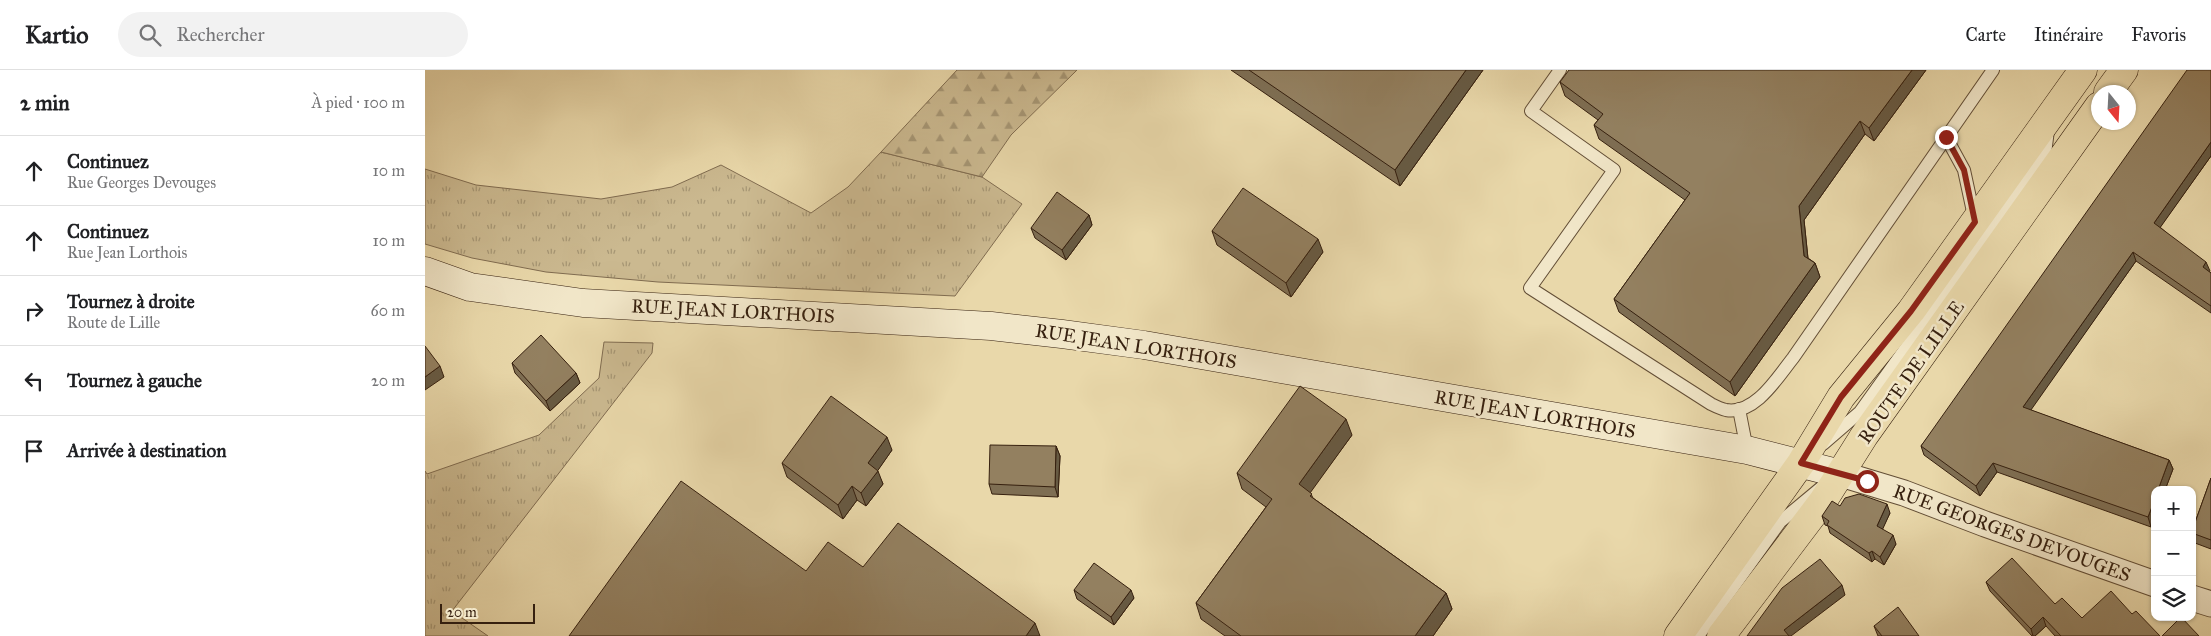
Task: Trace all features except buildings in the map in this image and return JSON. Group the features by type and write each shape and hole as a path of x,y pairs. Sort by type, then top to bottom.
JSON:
{"main road":[{"name":"ROUTE DE LILLE","path":"1678,636 1801,463 1841,397 1911,311 2083,70"},
{"name":"ROUTE DE LILLE","path":"1721,636 1792,544 1841,474 1864,436 2091,117"}],"street":[{"name":"RUE JEAN LORTHOIS","path":"425,272 470,287 583,303 991,326 1144,345 1747,450 1841,474"},
{"name":"RUE GEORGES DEVOUGES","path":"1841,474 1904,492 1985,524 2151,583"},
{"path":"2196,599 2211,604"}],"lane":[{"path":"1560,70 1531,111 1614,170 1530,288 1711,404 1726,410 1739,409 1765,393 1793,358 1993,70"},
{"path":"1801,463 1860,412 2045,154 2049,118"},
{"path":"1946,137 1964,170 1975,222"},
{"path":"1739,409 1747,450"},
{"path":"1698,636 1780,522 1815,492 1841,474"}],"green space":[{"path":"957,70 1077,70 1011,135 982,177 881,152"},
{"path":"881,152 982,177 1022,204 955,296 658,282 546,272 472,258 425,244 425,169 476,185 601,199 672,187 721,165 811,213 848,187"},
{"path":"604,342 653,343 652,353 452,611 488,636 425,636 425,471 427,474 539,435 599,378"}],"route":[{"path":"1867,481 1801,463 1841,397 1911,311 1975,222 1969,202 1964,170 1946,137"}]}
